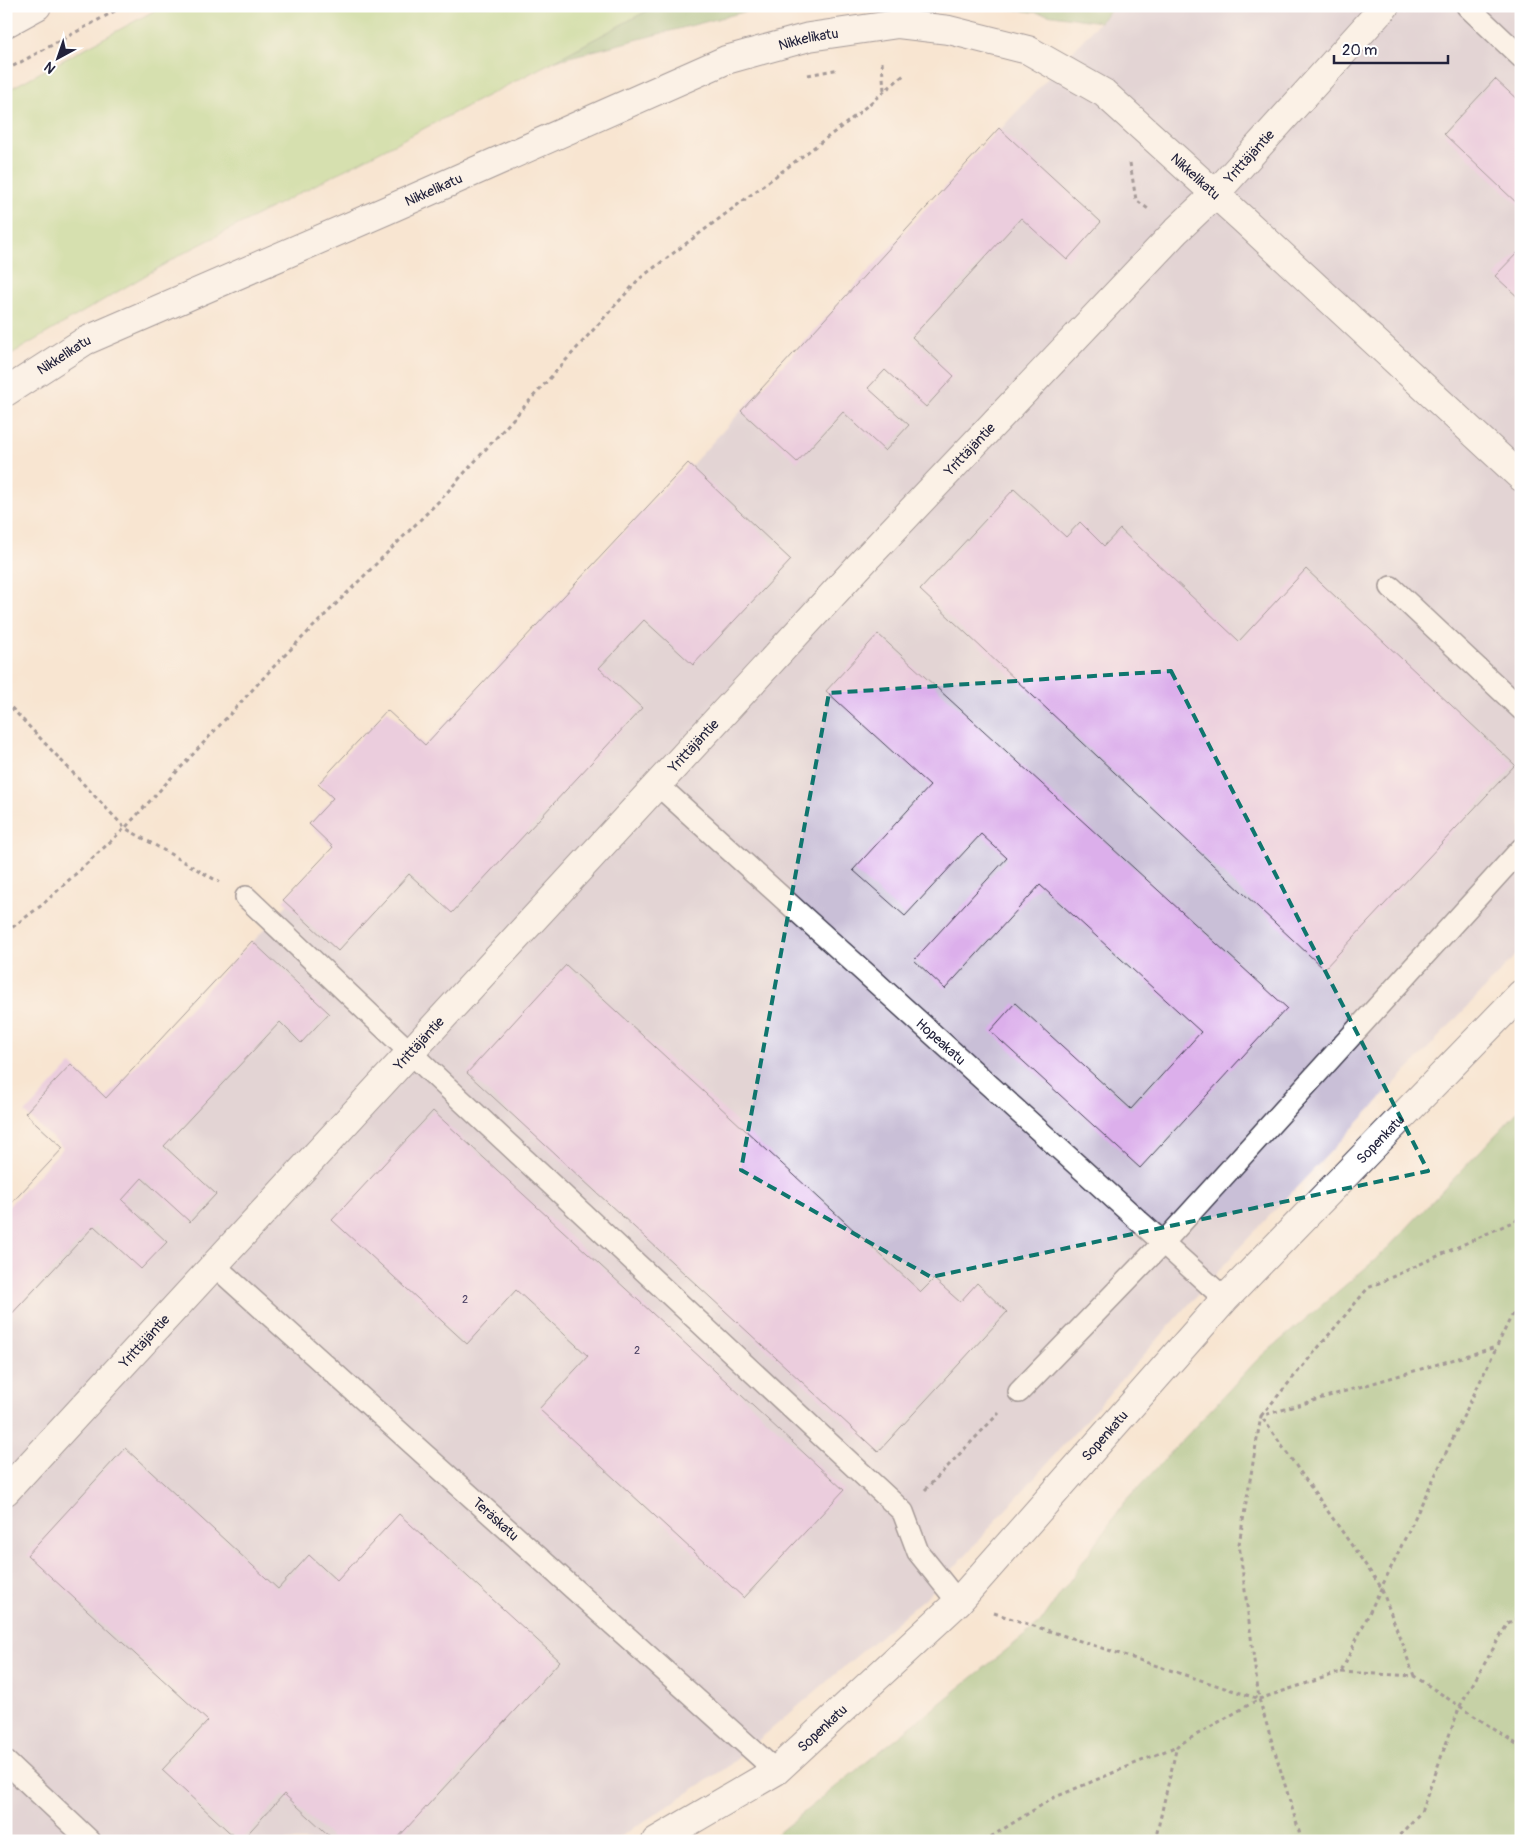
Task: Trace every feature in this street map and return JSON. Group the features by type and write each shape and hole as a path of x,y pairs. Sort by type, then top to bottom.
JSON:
{"street":[{"path":"6,22 37,6"},
{"name":"Yrittäjäntie","path":"6,1491 859,566 1177,230 1215,194 1384,6"},
{"name":"Nikkelikatu","path":"6,392 85,341 726,60 808,37 898,24 949,30 1028,50 1104,93 1521,478"},
{"name":"Sopenkatu","path":"656,1841 776,1771 958,1602 1225,1299 1521,994"}],"lane":[{"path":"1467,6 1521,57"},
{"path":"1391,587 1521,709"},
{"name":"Hopeakatu","path":"658,785 1225,1299"},
{"path":"1019,1392 1163,1243 1521,849"},
{"path":"246,897 904,1512 918,1552 958,1602"},
{"name":"Teräskatu","path":"215,1266 776,1771"},
{"path":"6,1762 90,1841"}],"path":[{"path":"6,70 124,6"},
{"path":"872,64 891,61"},
{"path":"882,62 884,92"},
{"path":"806,75 844,69"},
{"path":"6,932 42,905 125,828 278,662 441,498 639,279 849,121 905,74"},
{"path":"1129,158 1136,200 1177,230"},
{"path":"6,702 125,828 246,897"},
{"path":"1302,1841 1259,1699 1239,1544 1261,1416 1368,1288 1521,1218"},
{"path":"1341,1672 1521,1296"},
{"path":"1261,1416 1496,1347"},
{"path":"904,1512 1019,1392"},
{"path":"1261,1416 1381,1587 1414,1676"},
{"path":"958,1602 1259,1699"},
{"path":"1394,1841 1421,1812 1460,1706 1508,1623 1521,1616"},
{"path":"984,1841 1053,1798 1177,1746 1259,1699 1341,1672 1414,1676 1521,1747"},
{"path":"1155,1841 1177,1746"}],"highlighted area":[{"path":"1171,671 1428,1171 931,1277 741,1170 829,693"}],"shaded area":[{"path":"1114,6 1521,6 1521,950 1241,1246 936,1588 726,1768 614,1841 6,1841 6,1210"}],"green space":[{"path":"163,6 656,6 182,254 6,357 6,91"},
{"path":"656,6 767,6 554,61"},
{"path":"992,6 1114,6 1100,22"},
{"path":"1521,1108 1521,1841 768,1841 1040,1623 1124,1503 1256,1361 1382,1254"}],"building":[{"path":"1495,79 1521,103 1521,207 1444,134"},
{"path":"999,128 1101,222 1067,260 1021,218 912,337 954,376 926,407 885,370 868,388 909,425 885,451 843,412 797,462 741,411"},
{"path":"1521,249 1521,300 1495,276"},
{"path":"688,463 791,560 693,665 644,620 599,668 642,708 452,913 409,874 338,951 283,900 333,847 309,824 333,798 318,784 387,710 425,745"},
{"path":"1014,489 1066,537 1080,522 1104,546 1120,529 1239,641 1306,569 1515,765 1324,969 920,590"},
{"path":"878,634 1287,1008 1140,1168 990,1031 1015,1003 1131,1109 1201,1032 1040,885 945,989 914,960 1007,858 981,834 905,916 853,870 930,786 826,691"},
{"path":"252,941 329,1013 301,1043 280,1022 164,1146 216,1194 190,1222 142,1178 122,1200 167,1242 141,1269 94,1226 6,1320 6,1209 63,1148 25,1113 71,1064 106,1098"},
{"path":"566,965 921,1292 934,1279 960,1302 977,1283 1007,1312 878,1452 467,1073"},
{"path":"433,1111 844,1490 744,1598 539,1409 588,1356 516,1290 467,1344 332,1220"},
{"path":"125,1448 278,1589 309,1555 337,1581 399,1514 560,1661 395,1841 335,1841 284,1794 239,1841 162,1770 208,1721 27,1555"}]}
